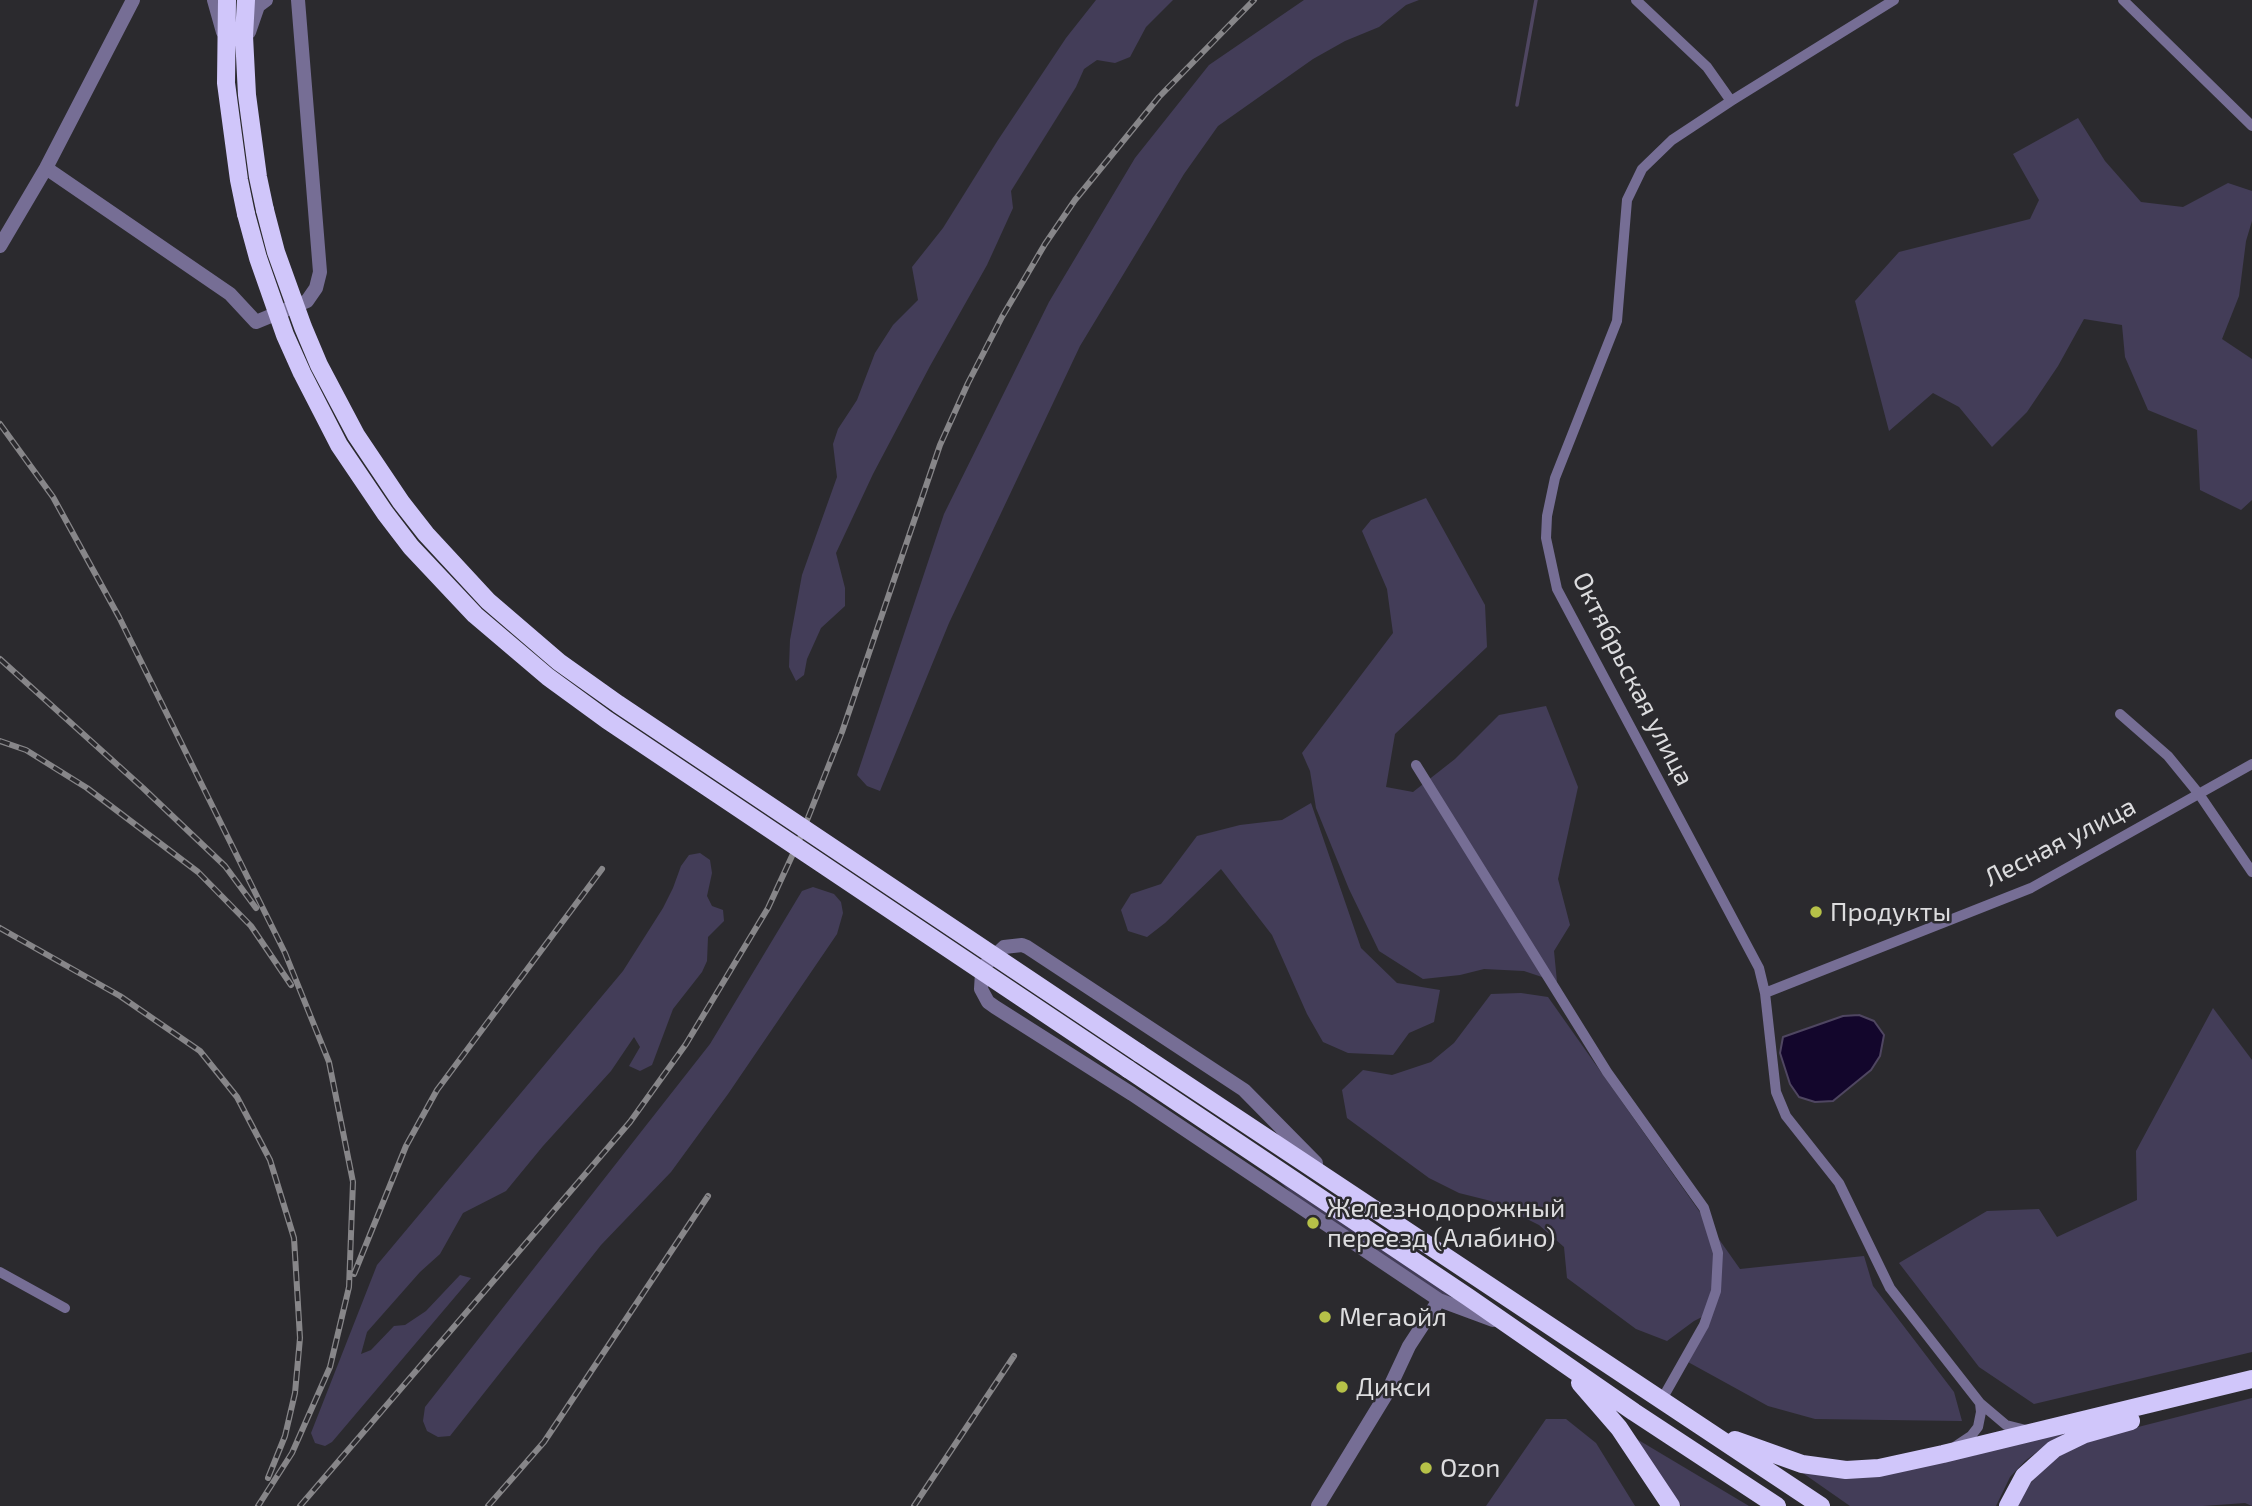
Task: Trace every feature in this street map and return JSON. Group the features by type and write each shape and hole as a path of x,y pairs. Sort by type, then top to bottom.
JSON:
{"highway":[{"path":"227,0 226,83 233,142 258,258 285,335 339,445 385,513 411,547 475,615 548,677 607,720 1777,1506"},
{"path":"246,0 245,50 252,139 276,252 303,327 356,435 401,502 426,534 488,601 559,662 618,704 1373,1211 1821,1506"},
{"path":"1567,1367 1619,1429 1671,1506"},
{"path":"1679,1413 1762,1451 1818,1467 1846,1470 1879,1468 1942,1454 2252,1379"},
{"path":"2007,1506 2019,1482 2029,1470 2062,1444 2110,1426 2252,1390"}],"street":[{"path":"0,246 46,168 133,0"},
{"path":"214,0 225,40"},
{"path":"245,50 254,14 258,6 266,0"},
{"path":"46,168 230,294 256,322 307,301 317,288 320,272 298,0"},
{"path":"1636,0 1707,67 1731,101"},
{"name":"Октябрьская улица","path":"1894,0 1731,101 1672,141 1642,169 1627,200 1617,321 1555,478 1547,516 1546,538 1557,589 1759,968 1765,993 1776,1092 1786,1116 1839,1184 1890,1288 1980,1403 2000,1421 2013,1428 2045,1429"},
{"path":"2123,0 2252,126"},
{"path":"2120,714 2168,757 2199,794 2252,872"},
{"name":"Лесная улица","path":"1765,993 2031,888 2252,764"},
{"path":"1416,765 1607,1072 1704,1208 1718,1253 1716,1291 1704,1325 1661,1401"},
{"path":"1373,1211 1300,1149 1262,1106 1220,1073 1027,947 1004,947 991,958 980,981 988,1002 1132,1094 1439,1300 1449,1306 1507,1325"},
{"path":"1234,1140 1288,1199"},
{"path":"0,1272 65,1308"},
{"path":"1318,1506 1387,1393 1408,1348 1439,1300"},
{"path":"1942,1454 1975,1432 1980,1420 1980,1403"}],"shaded area":[{"path":"1096,0 1173,0 1146,27 1130,57 1115,63 1097,60 1084,69 1076,87 1011,191 1013,208 987,265 873,474 836,553 845,588 845,606 821,628 807,659 804,675 796,681 789,667 790,640 802,575 837,477 833,444 838,429 857,400 875,353 893,325 918,300 912,267 943,228 1066,38"},
{"path":"1304,0 1419,0 1406,5 1379,27 1345,41 1313,59 1218,126 1184,174 1080,346 949,623 880,791 867,786 857,775 944,514 1049,302 1135,158 1209,65"},
{"path":"2078,118 2105,161 2141,202 2183,207 2228,183 2252,191 2252,221 2246,241 2239,296 2222,339 2252,359 2252,500 2241,510 2200,490 2197,430 2148,410 2125,357 2122,325 2084,319 2058,366 2027,412 1992,447 1959,407 1933,393 1889,431 1855,301 1899,252 2030,219 2039,200 2013,154"},
{"path":"1426,498 1485,605 1487,647 1395,734 1386,787 1413,792 1455,759 1499,715 1546,706 1578,787 1558,879 1570,925 1554,951 1557,982 1524,971 1484,969 1423,979 1379,951 1349,889 1316,808 1310,771 1302,753 1393,633 1387,589 1362,531 1371,520"},
{"path":"1311,803 1361,948 1397,983 1440,990 1434,1022 1409,1033 1393,1055 1348,1053 1323,1042 1307,1014 1272,935 1221,869 1147,937 1128,931 1121,910 1131,894 1161,884 1197,836 1240,825 1282,820"},
{"path":"700,853 710,860 712,873 707,896 712,906 723,910 724,921 708,937 707,961 702,972 673,1009 652,1065 640,1071 629,1066 640,1047 634,1037 611,1071 506,1191 463,1213 440,1254 420,1272 367,1332 361,1354 371,1350 394,1326 405,1325 426,1311 460,1275 471,1278 332,1442 325,1446 315,1443 311,1433 377,1265 623,971 663,908 681,866 689,855"},
{"path":"813,887 834,894 841,902 843,913 837,934 728,1094 671,1172 601,1245 450,1436 438,1437 427,1431 423,1421 425,1407 710,1044 802,891"},
{"path":"1521,993 1548,997 1740,1269 1864,1256 1873,1286 1954,1392 1962,1421 1815,1419 1768,1406 1688,1362 1714,1311 1694,1321 1667,1341 1636,1329 1567,1278 1564,1247 1539,1225 1491,1201 1459,1193 1429,1178 1347,1118 1342,1090 1363,1070 1392,1075 1431,1062 1454,1043 1491,994"},
{"path":"2213,1008 2252,1060 2252,1352 2034,1404 1979,1367 1899,1263 1987,1211 2039,1209 2057,1237 2137,1200 2136,1151"},
{"path":"1859,1015 1874,1021 1884,1035 1880,1056 1871,1070 1833,1101 1815,1102 1799,1097 1790,1084 1780,1053 1783,1037 1843,1016"},
{"path":"1276,1178 1468,1306 1449,1301 1293,1195"},
{"path":"2252,1398 2252,1506 2245,1503 2203,1506 2016,1506 2029,1485 2053,1459 2095,1438"},
{"path":"1546,1419 1566,1419 1596,1443 1635,1506 1486,1506"},
{"path":"2081,1428 2042,1448 2025,1461 2010,1477 1996,1506 1850,1506 1797,1469 1932,1465"},
{"path":"1635,1438 1749,1506 1681,1506"}],"waterway":[{"path":"1517,105 1536,0"}],"railway":[{"path":"300,1506 630,1122 686,1044 768,908 798,843 842,732 940,445 1002,317 1045,244 1075,200 1159,97 1254,0"},
{"path":"0,424 53,497 119,617 285,953 329,1062 353,1182 349,1287 330,1367 292,1453 258,1506"},
{"path":"0,659 225,866 256,908"},
{"path":"0,741 26,750 87,788 198,872 251,926 291,985"},
{"path":"354,1274 406,1146 437,1090 602,869"},
{"path":"0,928 120,996 200,1051 237,1097 270,1160 294,1238 300,1338 295,1393 285,1436 268,1478"},
{"path":"488,1506 544,1442 708,1196"},
{"path":"914,1506 1014,1356"}],"place":[{"name":"Продукты","path":"1816,912"},
{"name":"Железнодорожный переезд (Алабино)","path":"1313,1223"},
{"name":"Мегаойл","path":"1325,1317"},
{"name":"Дикси","path":"1342,1387"},
{"name":"Ozon","path":"1426,1468"}]}
